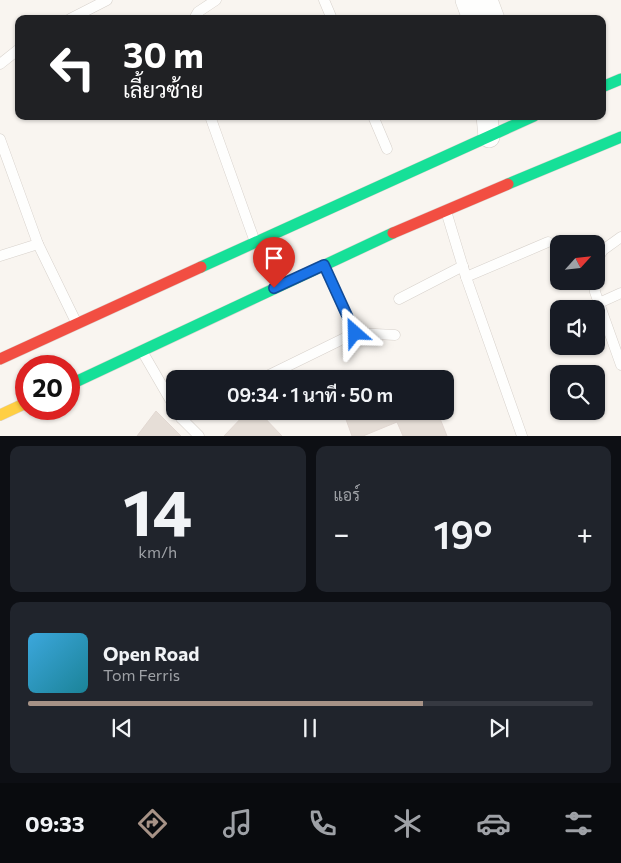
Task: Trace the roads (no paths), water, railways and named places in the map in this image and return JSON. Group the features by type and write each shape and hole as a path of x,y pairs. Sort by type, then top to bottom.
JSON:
{"main road":[{"path":"606,84 621,78"},
{"path":"0,359 255,243 488,127 517,120"},
{"path":"80,380 380,238 621,137"},
{"path":"0,415 15,408"}],"street":[{"path":"466,0 472,15"},
{"path":"487,0 493,15"}],"lane":[{"path":"78,15 107,0"},
{"path":"196,15 216,0"},
{"path":"324,0 330,15"},
{"path":"0,64 15,52"},
{"path":"211,120 255,243"},
{"path":"375,120 387,149"},
{"path":"0,139 38,244 76,323"},
{"path":"446,210 466,277 522,436"},
{"path":"605,248 621,238"},
{"path":"466,277 548,242"},
{"path":"0,256 38,244"},
{"path":"324,265 355,333"},
{"path":"399,299 463,266"},
{"path":"605,300 621,293"},
{"path":"605,318 618,349 621,365"},
{"path":"279,370 355,333 396,335"},
{"path":"141,350 166,393"},
{"path":"184,420 199,436"}]}
